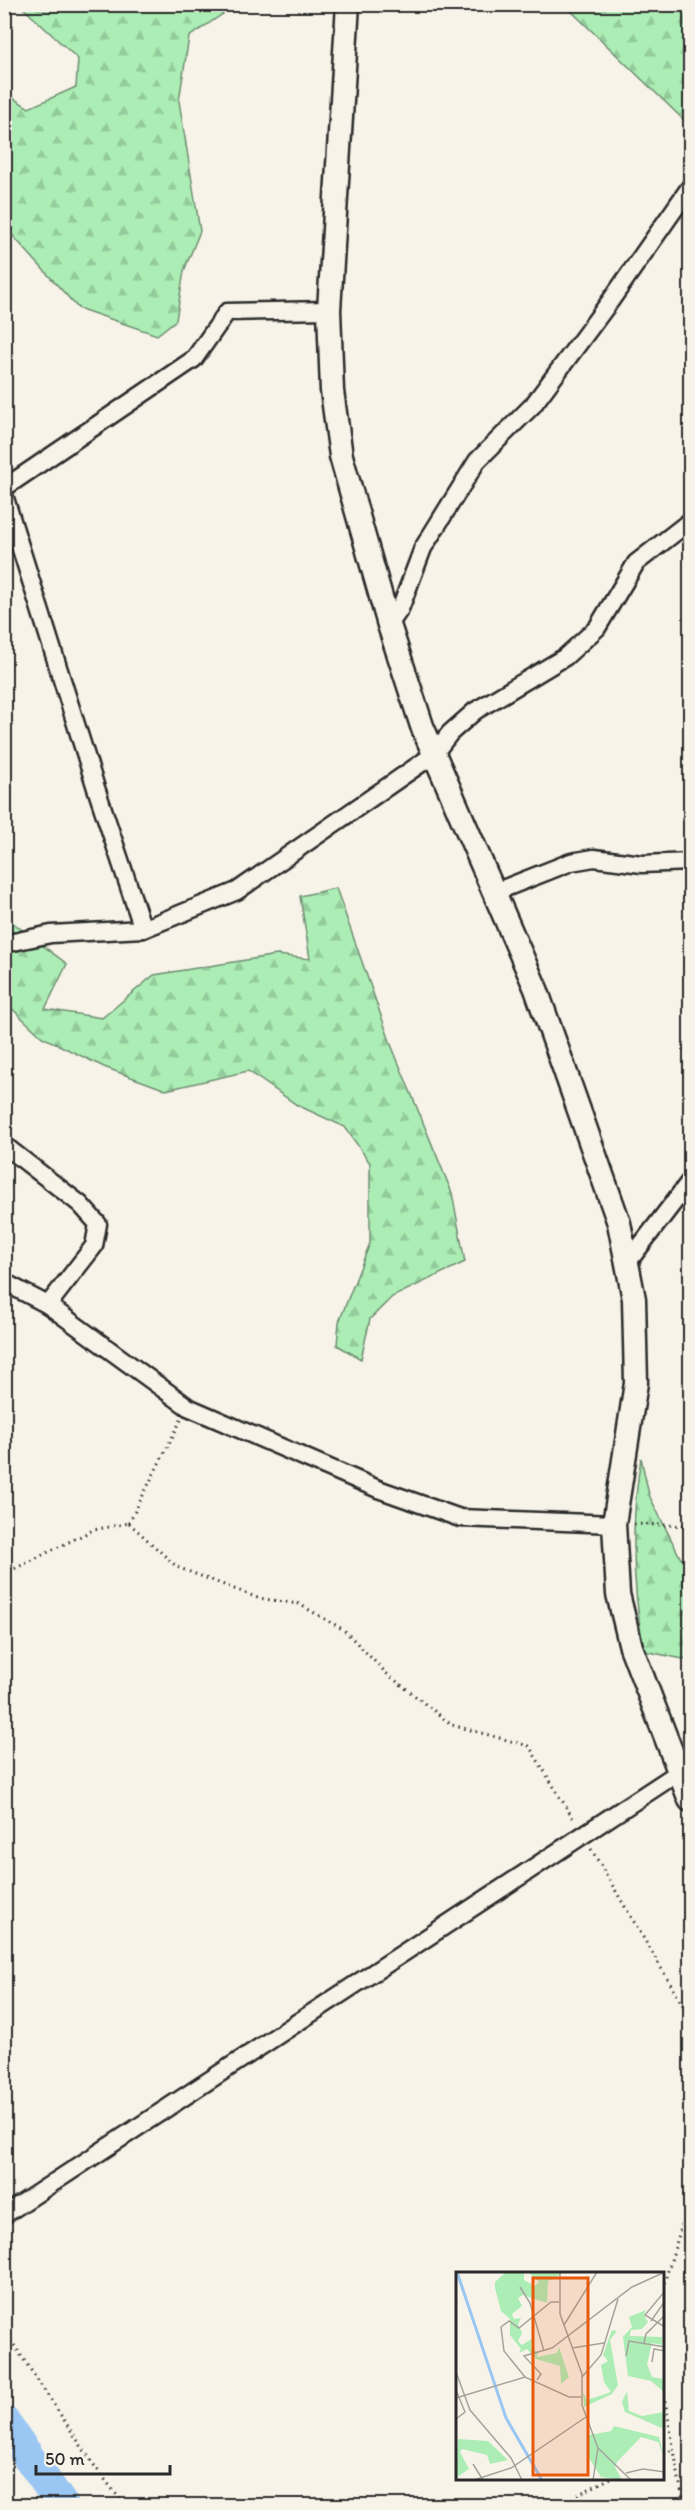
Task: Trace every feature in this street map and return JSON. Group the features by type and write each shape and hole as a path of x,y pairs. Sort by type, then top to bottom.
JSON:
{"street":[{"path":"348,4 329,310 332,391 341,456 389,625 433,755 536,989 619,1223 634,1299 636,1383 614,1524 618,1594 631,1647 690,1800"},
{"path":"389,625 399,609 423,548 477,460 533,405 611,300 690,187"},
{"path":"4,488 194,359 227,312 329,310"},
{"path":"4,495 96,788 143,928"},
{"path":"4,944 51,934 143,928 237,891 433,755 450,733 476,711 565,657 597,628 636,563 690,521"},
{"path":"495,892 571,862 594,858 642,864 690,862"},
{"path":"4,1145 80,1204 99,1224 94,1246 48,1305"},
{"path":"628,1262 690,1180"},
{"path":"4,1282 48,1305 188,1407 378,1489 460,1518 614,1524"},
{"path":"4,2215 679,1772"}],"path":[{"path":"129,1523 188,1407"},
{"path":"4,1574 84,1533 129,1523"},
{"path":"129,1523 177,1567 258,1598 299,1604 344,1630 386,1673 452,1725 529,1746 690,2017"},
{"path":"614,1524 690,1526"},
{"path":"665,2277 690,2199"},
{"path":"4,2330 94,2466 125,2505"},
{"path":"665,2407 684,2505"},
{"path":"665,2453 672,2450"},
{"path":"563,2505 580,2493 607,2480"}],"green space":[{"path":"20,5 236,5 189,37 179,101 200,231 184,271 176,320 157,335 78,308 5,227 5,93 29,108 76,87 78,59"},
{"path":"565,5 690,5 690,126"},
{"path":"336,888 392,1047 452,1193 465,1262 392,1297 370,1319 361,1359 337,1345 339,1322 370,1243 370,1163 345,1127 297,1105 248,1071 166,1090 104,1067 42,1037 5,1002 4,916 67,964 45,1009 102,1018 154,975 277,955 310,959 300,896"},
{"path":"641,1458 649,1495 681,1559 690,1557 690,1656 683,1659 644,1651 637,1603 634,1555 635,1507"}],"waterway":[{"path":"4,2422 63,2506"}]}
